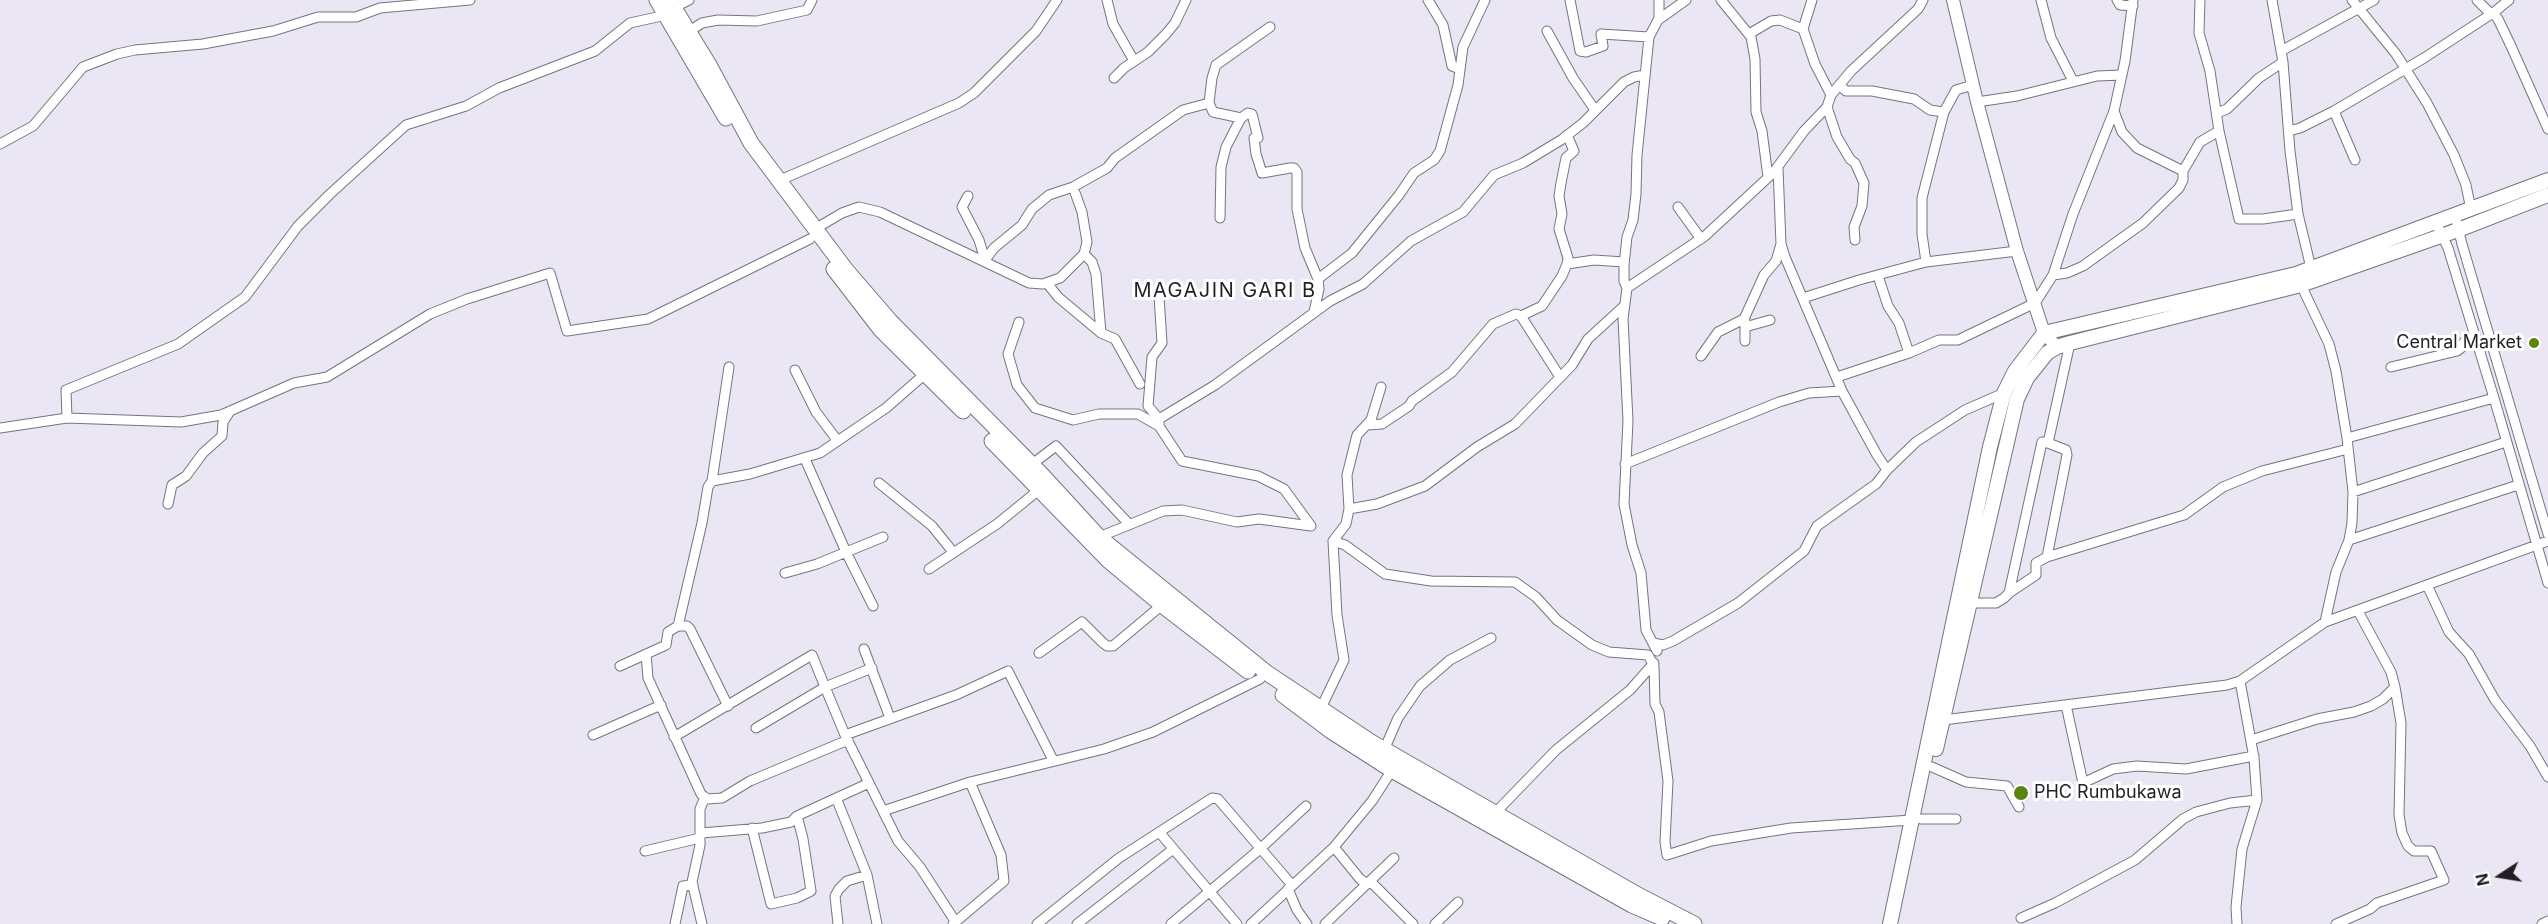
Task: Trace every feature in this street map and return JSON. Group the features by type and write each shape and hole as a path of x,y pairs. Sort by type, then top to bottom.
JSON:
{"main road":[{"path":"657,0 669,8 688,32 709,65 751,142 818,240"},
{"path":"669,8 742,147 818,240 881,330 926,373 1109,561 1162,605 1331,731 1392,770 1632,905 1676,924"},
{"path":"1890,924 1916,819 1932,767 2017,399 2035,366 2064,345 2301,285 2439,229 2456,216 2548,180"},
{"path":"1898,924 1916,819 1990,447 2004,393 2015,371 2044,333 2296,274 2439,229 2458,230 2548,195"},
{"path":"842,272 1099,537 1267,673 1384,750 1638,895 1694,924"}],"street":[{"path":"0,144 33,126 83,67 117,54 252,35 318,17 356,17 380,8 470,0"},
{"path":"67,418 66,390 178,344 245,297 298,226 406,125 465,105 499,88 595,51 630,23 689,0"},
{"path":"688,32 702,23 718,20 757,21 807,10 812,0"},
{"path":"778,181 959,103 974,93 1036,31 1057,0"},
{"path":"1107,0 1113,24 1134,61"},
{"path":"1114,78 1148,52 1166,34 1175,23 1186,0"},
{"path":"1428,0 1443,25 1452,66 1460,69"},
{"path":"1318,279 1352,253 1399,195 1414,172 1434,160 1445,137 1448,115 1458,85 1463,47 1485,0"},
{"path":"1570,0 1580,51 1586,52 1603,46 1601,34 1649,37"},
{"path":"1659,0 1659,18"},
{"path":"1686,0 1659,18 1649,37 1637,155 1635,203 1624,262 1624,281 1627,288 1624,306 1628,421 1624,504 1632,545 1641,573 1646,630 1658,646 1654,666 1655,704 1659,712 1668,781 1665,842 1667,855 1711,841 1791,828 1916,819 1956,819"},
{"path":"1722,0 1749,34 1755,59 1756,112 1760,119 1768,177"},
{"path":"1812,0 1803,29 1815,64 1831,95"},
{"path":"1627,288 1701,239 1778,168 1804,131 1827,107 1831,95 1851,71 1918,9 1923,0"},
{"path":"1953,0 1977,102 2017,251 2044,333 2064,345 2048,442"},
{"path":"2041,0 2051,38 2073,81"},
{"path":"1837,377 1909,353 1939,340 1958,340 2035,303 2053,275 2073,214 2114,111 2133,3 2120,5 2117,0"},
{"path":"2200,0 2199,33 2239,219 2263,219 2298,214"},
{"path":"2272,0 2283,62 2298,214 2311,268"},
{"path":"2280,51 2299,43 2355,4 2374,0"},
{"path":"2477,0 2498,19 2548,129"},
{"path":"2289,131 2334,111 2453,40 2509,0"},
{"path":"2355,4 2406,68 2454,155 2466,185 2471,210"},
{"path":"1749,34 1771,21 1780,20 1803,29"},
{"path":"1241,118 1213,112 1209,103 1216,65 1270,27"},
{"path":"1547,31 1573,78 1595,110"},
{"path":"2217,113 2227,109 2259,78 2283,62"},
{"path":"1159,422 1215,386 1314,312 1364,284 1411,241 1463,212 1494,175 1522,163 1567,135 1624,82 1645,75"},
{"path":"1977,102 2017,96 2097,75 2122,75"},
{"path":"1839,85 1846,90 1872,91 1914,99 1930,110 1944,112"},
{"path":"1926,262 1922,234 1922,198 1944,112 1956,90 1973,85"},
{"path":"985,261 994,248 1017,230 1032,209 1049,195 1073,187 1107,168 1115,158 1183,110 1209,103"},
{"path":"1827,107 1837,137 1864,183 1862,206 1854,227 1855,240"},
{"path":"2114,111 2122,132 2137,148 2183,171"},
{"path":"2334,111 2355,160"},
{"path":"1220,218 1221,167 1226,147 1241,118 1248,113 1252,114 1258,138 1254,138 1256,154 1262,173 1294,168 1297,172 1297,209 1305,248 1318,279 1319,289 1314,312"},
{"path":"2053,275 2067,273 2083,266 2133,231 2170,199 2183,180 2183,171 2200,142 2219,131"},
{"path":"1521,316 1542,306 1562,276 1567,264 1568,258 1559,230 1562,214 1559,196 1566,158 1574,151 1567,135"},
{"path":"1745,341 1745,323 1764,275 1776,261 1781,244 1778,168"},
{"path":"0,428 67,418 181,422 221,415 294,383 327,377 430,314 467,299 550,273 567,331 648,319 818,240 842,213 859,207 898,219 1029,283 1047,283 1060,278 1084,254 1087,242 1082,212 1073,187"},
{"path":"968,196 962,207 979,240 985,261"},
{"path":"1678,207 1701,239"},
{"path":"2456,216 2458,230 2548,534"},
{"path":"2439,229 2475,335 2548,584"},
{"path":"1781,244 1842,391 1887,470"},
{"path":"1803,298 1926,262 2017,251"},
{"path":"1084,254 1092,262 1096,274 1101,333"},
{"path":"1567,264 1594,260 1624,262"},
{"path":"1878,276 1888,306 1899,323 1909,353"},
{"path":"1047,283 1058,297 1101,333 1115,339 1140,384"},
{"path":"2301,285 2329,344 2347,438 2353,492 2349,540 2336,572 2325,622"},
{"path":"1099,537 1163,511 1182,510 1237,522 1259,519 1295,522 1311,526 1284,489 1258,476 1182,461 1148,406 1152,357 1162,343 1159,296"},
{"path":"1349,509 1377,504 1425,486 1478,447 1515,424 1572,365 1588,339 1624,306"},
{"path":"1367,425 1382,424 1409,406 1427,389 1452,372 1493,324 1516,314 1521,316 1560,377"},
{"path":"1701,356 1718,332 1745,323 1770,320"},
{"path":"1018,322 1008,354 1017,385 1035,408 1073,420 1099,414 1138,414 1159,422"},
{"path":"2391,367 2457,351 2475,335"},
{"path":"678,626 708,487 712,481 729,367"},
{"path":"795,370 816,412 837,440"},
{"path":"712,481 750,474 820,453 886,408 926,373"},
{"path":"1321,708 1344,660 1337,615 1333,541 1346,524 1349,509 1347,475 1357,435 1374,414 1381,387"},
{"path":"1625,464 1779,402 1809,393 1842,391"},
{"path":"1658,646 1715,618 1764,583 1804,551 1817,526 1876,484 1916,442 1946,421 2004,393"},
{"path":"2347,438 2494,398"},
{"path":"168,504 172,485 186,476 204,453 222,436 223,422 230,411"},
{"path":"2008,593 2042,442 2048,442 2066,450 2067,455 2047,557"},
{"path":"2353,492 2505,442"},
{"path":"1031,465 1056,446 1129,524"},
{"path":"1969,603 1996,603 2036,575 2036,563 2047,557 2184,515 2223,487 2262,471 2348,449"},
{"path":"805,459 846,552 873,606"},
{"path":"879,483 932,526 953,552"},
{"path":"2349,540 2518,485"},
{"path":"929,569 997,524 1040,489"},
{"path":"785,573 884,537"},
{"path":"1333,541 1345,545 1385,574 1431,581 1515,582 1536,597 1557,620 1592,645 1609,651 1648,655 1654,666"},
{"path":"1943,720 2227,685 2240,681 2325,622 2548,541"},
{"path":"2427,585 2449,632 2469,654 2495,700 2530,746 2548,777"},
{"path":"1039,653 1082,622 1107,646 1113,646 1162,605"},
{"path":"2336,924 2370,909 2377,903 2444,880 2431,851 2424,853 2414,851 2408,846 2402,833 2400,815 2401,723 2395,687 2391,672 2358,611"},
{"path":"620,666 666,645 668,632 678,626 687,626 728,706"},
{"path":"1384,750 1398,718 1420,686 1450,660 1491,638"},
{"path":"864,649 890,718"},
{"path":"646,654 648,678 674,737 701,794 714,800 722,798 750,781 890,718 956,695 1008,671 1053,760"},
{"path":"674,737 810,656 813,657 847,737 898,841 920,867 954,923 1004,881 1001,855 970,782"},
{"path":"1495,813 1556,750 1630,690 1654,666"},
{"path":"756,728 825,687 873,668"},
{"path":"883,811 970,782 1104,749 1153,732 1260,679"},
{"path":"2237,924 2236,907 2242,849 2257,800 2254,756 2240,681"},
{"path":"2251,740 2317,719 2362,709 2383,699 2395,687"},
{"path":"593,735 661,705"},
{"path":"2066,705 2083,783 2113,769 2137,766 2186,769 2254,756"},
{"path":"1932,767 1966,783 2007,786 2019,807"},
{"path":"1251,924 1334,848 1372,801 1392,770"},
{"path":"645,851 700,836 791,822 797,816 837,800 869,783"},
{"path":"702,924 693,885 700,836 700,809 705,797"},
{"path":"1037,924 1119,858 1212,798 1218,799 1290,887 1297,910 1308,924"},
{"path":"837,800 867,875 877,924"},
{"path":"2021,918 2055,903 2135,860 2183,819 2196,812 2230,803 2257,800"},
{"path":"1171,924 1260,849 1306,806"},
{"path":"752,828 771,904 796,898 811,891 797,816"},
{"path":"1160,833 1172,850 1237,924"},
{"path":"1334,848 1367,884"},
{"path":"1077,924 1172,850"},
{"path":"1325,924 1394,858"},
{"path":"838,924 835,896 839,889 847,881 867,875"},
{"path":"1367,884 1372,883 1413,924"},
{"path":"675,924 683,886 693,885"},
{"path":"1435,924 1458,902"},
{"path":"2542,924 2548,921"}],"place":[{"name":"Central Market","path":"2534,343"},
{"name":"PHC Rumbukawa","path":"2021,793"}],"district":[{"name":"MAGAJIN GARI B","path":"1225,291"}]}
